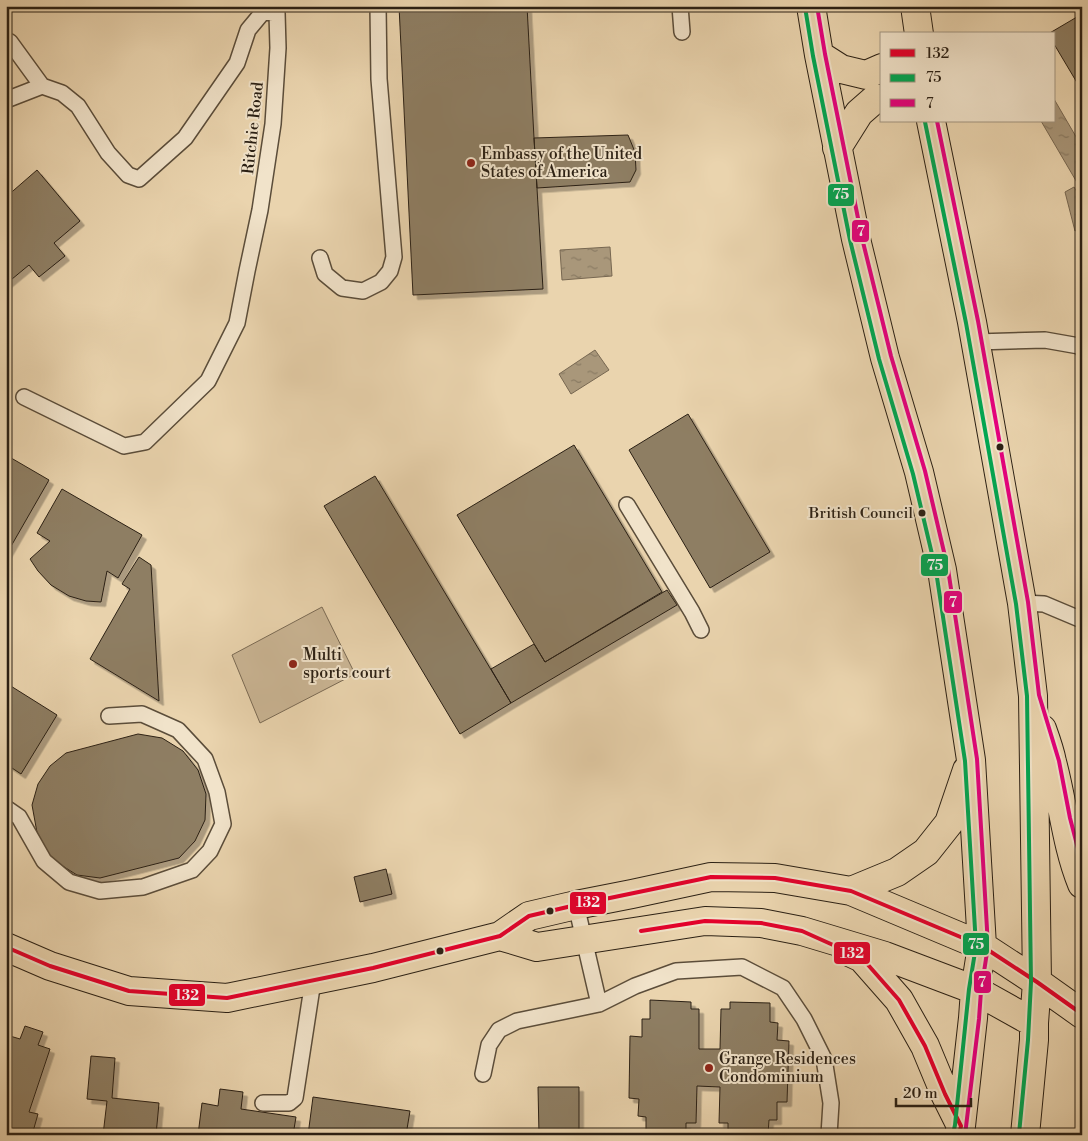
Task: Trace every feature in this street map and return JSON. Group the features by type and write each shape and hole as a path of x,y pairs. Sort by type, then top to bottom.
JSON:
{"main road":[{"path":"811,6 819,56 856,239 885,358 919,472 942,570 971,760 982,946 975,990 960,1130"},
{"path":"915,6 919,32"},
{"path":"819,56 841,69 866,75 880,69"},
{"path":"837,148 859,113 875,99 880,100"},
{"path":"929,124 976,342 1022,602 1032,696 1037,982 1034,1040 1025,1135"},
{"path":"1032,696 1052,763 1064,819 1082,884"},
{"path":"850,891 896,872 926,852 949,823 971,760"},
{"path":"6,947 50,966 129,991 227,998 373,968 500,936 529,916 576,905 711,877 775,878 850,891 982,946 1076,1006"},
{"path":"500,936 537,948 705,921 761,924 802,931 885,956 975,990 1034,1023"},
{"path":"802,931 862,958 899,1000 925,1046 960,1130"}],"lane":[{"path":"320,258 325,274 342,288 363,291 381,282 390,271 394,257 379,80 378,6"},
{"path":"680,6 682,32"},
{"name":"Ritchie Road","path":"24,397 124,446 145,442 208,381 237,323 260,210 273,124 278,48 277,13 263,12 248,30 237,63 185,138 139,179 128,175 108,153 78,106 62,93 42,86"},
{"path":"6,40 10,42 42,86 6,100"},
{"path":"976,342 1045,340 1079,346 1082,349"},
{"path":"627,506 701,630"},
{"path":"1022,602 1044,604 1082,620"},
{"path":"6,808 19,817 44,861 69,882 100,892 143,887 192,870 210,851 223,824 217,792 205,760 178,730 142,714 109,716"},
{"path":"576,905 599,1004"},
{"path":"483,1074 489,1045 499,1030 517,1021 599,1004 635,986 676,971 742,968 783,988 804,1019 824,1059 832,1103 829,1135"},
{"path":"263,1103 289,1103 295,1098 313,981"}],"shaded area":[{"name":"Multi sports court","path":"322,607 355,674 260,723 232,655"}],"water":[{"path":"1056,102 1082,147 1082,191 1042,122 1056,122"},
{"path":"1074,187 1082,200 1082,227 1075,231 1065,192"},
{"path":"610,247 612,276 562,280 560,250"},
{"path":"595,350 609,370 571,394 559,374"}],"building":[{"name":"Embassy of the United States of America","path":"399,6 527,6 543,289 413,295"},
{"path":"1082,14 1082,91 1056,47 1056,32 1051,32"},
{"path":"628,135 635,152 636,170 630,182 537,188 534,138"},
{"path":"37,170 80,221 54,243 65,256 39,277 29,265 6,284 6,197"},
{"name":"British Council","path":"688,414 770,552 710,588 629,450"},
{"path":"574,445 662,592 545,662 457,515"},
{"path":"6,455 49,480 6,555 7,514"},
{"path":"375,476 511,703 460,734 324,506"},
{"path":"62,489 142,535 118,578 107,571 101,602 86,601 69,596 51,585 30,559 50,541 37,533"},
{"path":"139,557 151,565 159,701 90,659 130,589 122,584"},
{"path":"667,590 677,605 511,703 491,669 534,644 545,662"},
{"path":"6,683 57,715 21,774 6,764"},
{"path":"138,734 162,738 183,751 198,770 206,794 205,820 195,841 179,858 100,878 77,875 53,860 38,838 32,805 38,784 50,766 66,753"},
{"path":"386,869 392,894 360,902 354,877"},
{"name":"Grange Residences Condominium","path":"650,1000 691,1002 691,1009 699,1009 699,1049 720,1049 721,1009 730,1009 730,1002 770,1003 770,1022 778,1023 777,1040 789,1041 787,1102 777,1102 777,1120 769,1120 768,1135 728,1135 728,1123 719,1123 720,1087 697,1086 696,1123 686,1123 686,1135 646,1134 646,1117 638,1116 639,1099 629,1098 630,1036 642,1037 642,1019 650,1019"},
{"path":"25,1026 43,1032 38,1045 50,1049 29,1112 38,1114 32,1135 6,1135 6,1048 10,1036 20,1039"},
{"path":"91,1056 115,1058 112,1098 159,1103 156,1135 103,1135 107,1101 87,1099"},
{"path":"538,1087 579,1087 579,1135 539,1135"},
{"path":"220,1089 243,1092 241,1109 296,1117 293,1135 198,1135 202,1103 218,1106"},
{"path":"313,1097 410,1111 406,1135 308,1135"}],"transit line":[{"name":"7","path":"817,6 862,238 891,356 925,471 948,569 977,759 988,946 981,991 965,1135"},
{"name":"75","path":"805,7 850,240 879,359 913,474 936,571 965,761 976,946 969,989 953,1134"},
{"name":"75","path":"925,122 966,323 1016,604 1027,696 1031,982 1028,1040 1019,1134"},
{"name":"7","path":"937,122 978,321 1028,602 1039,695 1059,761 1070,818 1082,864"},
{"name":"132","path":"6,947 50,966 129,991 227,998 373,968 500,936 529,916 576,905 711,877 775,878 851,891 982,946 1082,1014"},
{"name":"132","path":"641,931 705,921 761,923 802,931 862,958 899,1000 925,1046 961,1126 959,1135"}],"place":[{"name":"Embassy of the United States of America","path":"471,163"},
{"name":"British Council","path":"922,513"},
{"name":"Multi sports court","path":"293,664"},
{"name":"Grange Residences Condominium","path":"709,1068"}]}
